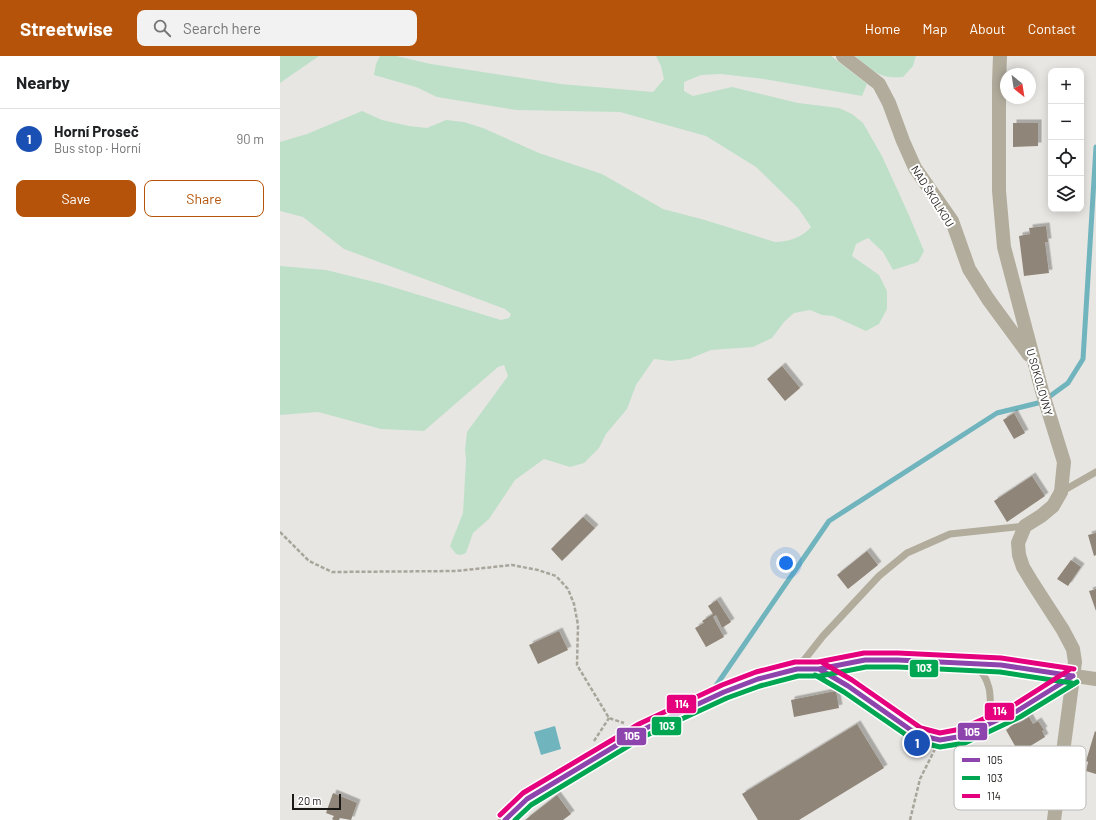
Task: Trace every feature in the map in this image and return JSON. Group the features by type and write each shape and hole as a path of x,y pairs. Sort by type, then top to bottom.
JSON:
{"street":[{"name":"NAD ŠKOLKOU","path":"843,56 879,84 889,103 915,168 952,221 969,269 988,299 1034,361"},
{"name":"U SOKOLOVNY","path":"1000,56 999,191 1004,247 1034,361 1064,462 1061,492 1052,506 1041,516 1025,526"},
{"path":"1025,526 1018,543 1018,555 1023,567 1063,630 1073,649 1075,662 1064,746"},
{"path":"505,820 527,799 642,730 724,692 758,679 797,669 819,669 865,660 898,660 1001,665 1096,679"},
{"path":"1054,820 1055,810"}],"lane":[{"path":"1061,492 1096,472"},
{"path":"797,669 823,636 878,576 907,553 950,534 1025,526"},
{"path":"970,663 979,669 988,683 991,704 990,717 978,729"},
{"path":"819,669 848,686 918,735 940,740 962,736 1017,711 1073,676"}],"path":[{"path":"280,532 309,561 332,572 456,571 512,565 538,570 556,576 568,589 574,604 578,625 577,666 609,718"},
{"path":"910,820 920,779 940,740"}],"green space":[{"path":"280,56 319,56 280,83"},
{"path":"380,56 396,56 431,64 561,84 653,92 664,79 661,66 656,56 831,56 867,84 862,96 764,79 721,74 701,75 684,82 684,91 693,96 732,87 798,103 839,108 852,114 863,123 882,156 924,251 918,262 893,270 883,252 868,238 856,244 852,256 879,275 887,291 887,309 879,324 866,331 833,316 822,315 810,310 794,313 784,322 772,338 753,347 711,350 689,359 670,361 654,359 636,385 627,409 606,434 599,448 584,463 570,467 544,459 515,480 489,519 473,533 466,553 461,555 456,554 450,546 463,513 467,432 508,376 504,365 498,367 424,431 381,429 318,412 280,415 280,266 326,270 383,284 501,320 509,318 511,314 505,309 344,249 303,217 280,211 280,142 307,134 362,111 382,120 427,128 446,120 464,122 483,128 539,153 602,174 663,209 705,220 775,242 795,238 804,234 811,227 798,208 756,167 706,136 620,112 516,110 437,97 416,87 374,75 376,64"},
{"path":"855,56 916,56 913,66 903,77 887,77 876,72"}],"water":[{"path":"555,726 561,749 541,755 534,732"}],"building":[{"path":"1013,123 1038,123 1038,146 1013,147"},
{"path":"1046,226 1048,242 1045,242 1049,273 1024,276 1019,236 1030,234 1029,228"},
{"path":"782,366 800,388 785,401 767,379"},
{"path":"1014,413 1025,433 1014,439 1003,420"},
{"path":"1032,476 1045,496 1007,522 994,501"},
{"path":"583,517 595,528 562,561 551,549"},
{"path":"1096,533 1096,555 1094,556 1088,535"},
{"path":"867,551 878,565 848,589 837,575"},
{"path":"1071,560 1081,567 1068,586 1057,579"},
{"path":"1096,589 1096,611 1089,591"},
{"path":"717,600 731,622 722,628 716,615 713,617 724,637 706,647 695,628 704,623 702,621 713,614 708,606"},
{"path":"559,631 568,650 538,664 529,645"},
{"path":"836,691 839,708 794,717 791,700"},
{"path":"1029,717 1033,724 1038,721 1044,730 1042,731 1045,737 1030,746 1015,746 1006,730 1014,724 1019,723"},
{"path":"857,724 884,768 799,820 758,820 742,794"},
{"path":"1095,731 1096,774 1086,771 1088,762 1086,761"},
{"path":"333,793 357,803 351,820 340,818 339,820 334,820 332,819 334,816 326,813"},
{"path":"557,795 571,814 563,820 525,820"}],"waterway":[{"path":"711,693 829,521 997,413 1042,402 1068,383 1083,359 1096,147"}],"transit line":[{"name":"114","path":"500,815 523,793 639,724 722,685 756,672 795,662 818,662 864,653 898,653 1001,658 1074,669"},
{"name":"105","path":"505,820 527,799 642,730 724,692 758,679 797,669 819,669 865,660 898,660 1001,665 1073,676"},
{"name":"114","path":"823,663 852,680 921,728 940,733 961,729 1014,705 1069,670"},
{"name":"103","path":"515,820 531,805 645,736 727,698 760,686 798,676 820,676 866,667 898,667 1000,672 1072,683"},
{"name":"105","path":"819,669 848,686 918,735 940,740 963,736 1017,711 1073,676"},
{"name":"103","path":"815,675 844,692 915,741 940,747 965,743 1020,717 1077,682"}],"place":[{"name":"Horní Proseč","path":"917,743"}]}
